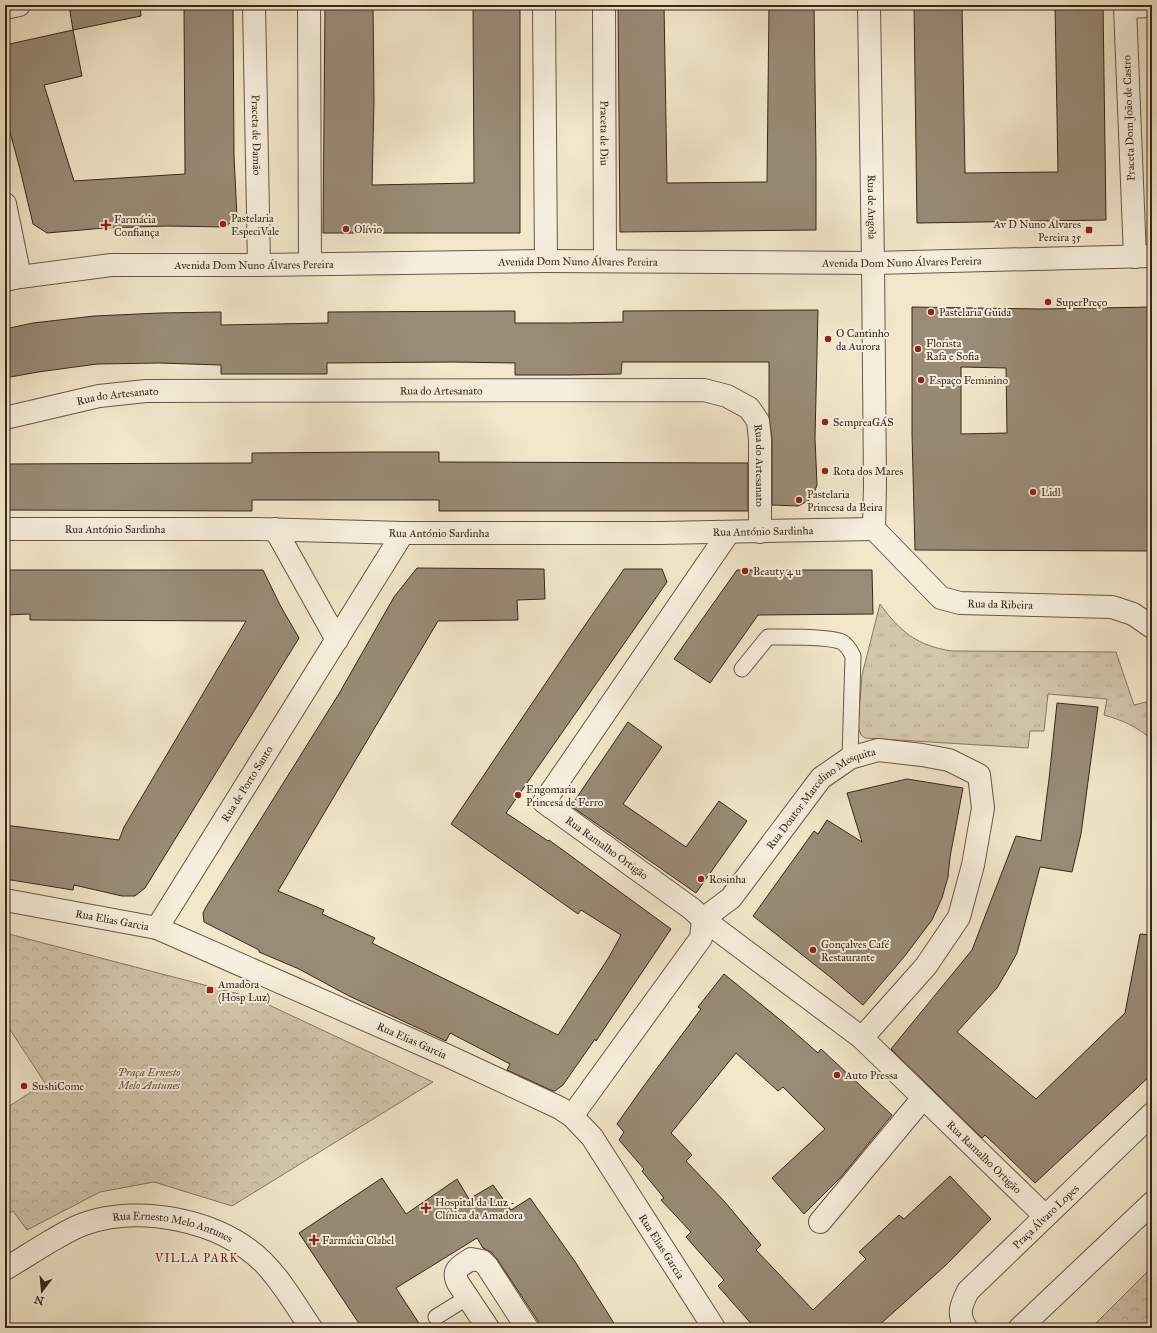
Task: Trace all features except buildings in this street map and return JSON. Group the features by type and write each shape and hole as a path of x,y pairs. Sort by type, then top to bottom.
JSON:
{"street":[{"path":"5,8 19,5"},
{"name":"Praceta de Damão","path":"254,5 259,265"},
{"path":"309,5 310,264"},
{"path":"544,5 546,261"},
{"name":"Praceta de Diu","path":"604,5 606,261"},
{"name":"Rua de Angola","path":"869,5 873,263 874,529"},
{"name":"Praceta Dom João de Castro","path":"1143,257 1125,7 1152,6"},
{"path":"5,204 12,278"},
{"name":"Avenida Dom Nuno Álvares Pereira","path":"12,278 111,265 259,265 546,261 873,263 1143,257"},
{"name":"Rua do Artesanato","path":"5,418 99,396 146,391 704,390 726,396 748,408 758,420 760,440 760,532"},
{"name":"Rua António Sardinha","path":"5,529 275,529 404,533 660,533 874,529"},
{"path":"275,529 336,640"},
{"name":"Rua da Ribeira","path":"874,529 941,598 960,603 1112,607 1133,614 1152,627"},
{"name":"Rua Ramalho Ortigão","path":"729,532 544,802 692,909 703,919 862,1038 1045,1216"},
{"name":"Rua de Porto Santo","path":"156,928 404,533"},
{"name":"Rua Doutor Marcelino Mesquita","path":"703,919 731,898 821,778 850,758 878,750 922,755 949,760 979,775 983,808 973,866 959,917 926,966 862,1038"},
{"name":"Rua Elias Garcia","path":"5,900 156,928 560,1108 572,1116 592,1137 714,1328"},
{"path":"572,1116 701,938 703,919"},
{"path":"820,1222 923,1098"},
{"name":"Praça Álvaro Lopes","path":"966,1328 961,1320 961,1306 968,1291 1152,1114"},
{"path":"1020,1328 1152,1203"},
{"name":"Rua Ernesto Melo Antunes","path":"5,1269 82,1224 98,1220 135,1215 175,1218 213,1231 233,1240 248,1250 272,1272 311,1328"},
{"path":"486,1327 458,1284 456,1273 458,1268 472,1259 482,1261 487,1266 527,1328"}],"lane":[{"path":"742,669 768,637 828,639 841,641 849,648 853,656 850,758"},
{"path":"436,1318 468,1298"}],"green space":[{"path":"880,604 887,614 911,636 940,649 952,651 1116,652 1134,705 1146,702 1152,719 1152,740 1130,724 1104,715 1107,699 1048,694 1044,731 1030,731 1028,748 865,738 861,735 858,726 862,675"},
{"name":"Praça Ernesto Melo Antunes","path":"5,933 254,998 433,1082 232,1206 154,1182 100,1192 27,1230 13,1211 5,1216 5,1109 45,1083 5,1022"},
{"path":"1152,1267 1152,1328 1091,1328"}],"place":[{"name":"Pastelaria EspeciVale","path":"223,224"},
{"name":"Farmácia Confiança","path":"106,225"},
{"name":"Olívio","path":"346,229"},
{"name":"Av D Nuno Álvares Pereira 35","path":"1089,230"},
{"name":"SuperPreço","path":"1048,302"},
{"name":"Pastelaria Guida","path":"931,312"},
{"name":"O Cantinho da Aurora","path":"828,339"},
{"name":"Florista Rafa e Sofia","path":"918,349"},
{"name":"Espaço Feminino","path":"921,380"},
{"name":"SempreaGÁS","path":"825,422"},
{"name":"Rota dos Mares","path":"825,471"},
{"name":"Lidl","path":"1033,492"},
{"name":"Pastelaria Princesa da Beira","path":"799,500"},
{"name":"Beauty 4 u","path":"745,571"},
{"name":"Engomaria Princesa de Ferro","path":"518,795"},
{"name":"Rosinha","path":"701,879"},
{"name":"Gonçalves Café Restaurante","path":"813,950"},
{"name":"Amadora (Hosp Luz)","path":"210,990"},
{"name":"Auto Pressa","path":"837,1075"},
{"name":"SushiCome","path":"24,1086"},
{"name":"Hospital da Luz - Clínica da Amadora","path":"426,1208"},
{"name":"Farmácia Clabel","path":"314,1240"}],"district":[{"name":"VILLA PARK","path":"197,1258"}]}
